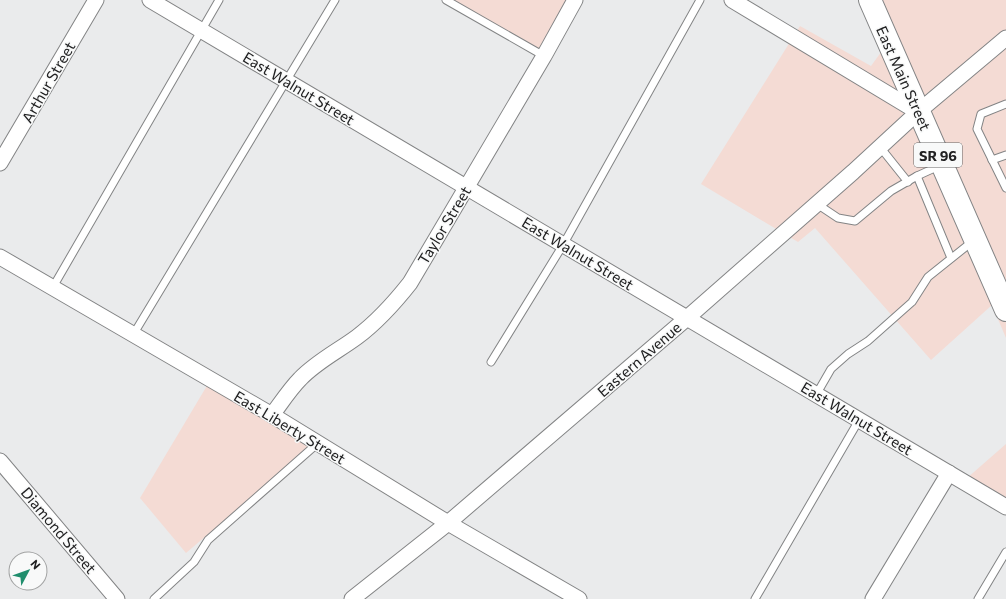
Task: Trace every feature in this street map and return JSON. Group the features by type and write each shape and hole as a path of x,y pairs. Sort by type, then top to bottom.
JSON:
{"main road":[{"name":"East Main Street","path":"870,0 1006,310"}],"street":[{"name":"Arthur Street","path":"0,163 96,0"},
{"name":"East Walnut Street","path":"150,0 1006,507"},
{"name":"Taylor Street","path":"272,415 300,379 312,368 359,336 395,302 410,283 544,56 575,0"},
{"path":"732,0 918,112"},
{"name":"Eastern Avenue","path":"352,599 448,523 687,318 817,204 918,112 1004,43"},
{"name":"East Liberty Street","path":"0,257 272,415 448,523 579,599"},
{"name":"Diamond Street","path":"0,461 117,599"},
{"path":"873,599 949,473"}],"lane":[{"path":"53,287 219,0"},
{"path":"133,335 335,0"},
{"path":"446,0 544,56"},
{"path":"491,362 563,245 700,0"},
{"path":"1006,104 981,114 977,129 1006,188"},
{"path":"880,147 908,182"},
{"path":"992,160 1006,155"},
{"path":"817,204 838,218 855,221 891,191 917,176 942,165"},
{"path":"917,176 951,258"},
{"path":"816,394 832,369 848,354 868,341 912,302 928,277 975,240"},
{"path":"755,599 859,420"},
{"path":"154,599 194,562 208,540 318,444"},
{"path":"978,599 1006,552"}],"shaded area":[{"path":"453,0 575,0 542,54"},
{"path":"875,0 1006,0 1006,338 992,305 931,360 815,228 798,242 701,184 800,26 871,66 892,37"},
{"path":"208,384 313,445 186,553 140,498"},
{"path":"1006,444 1006,502 966,479"}]}
